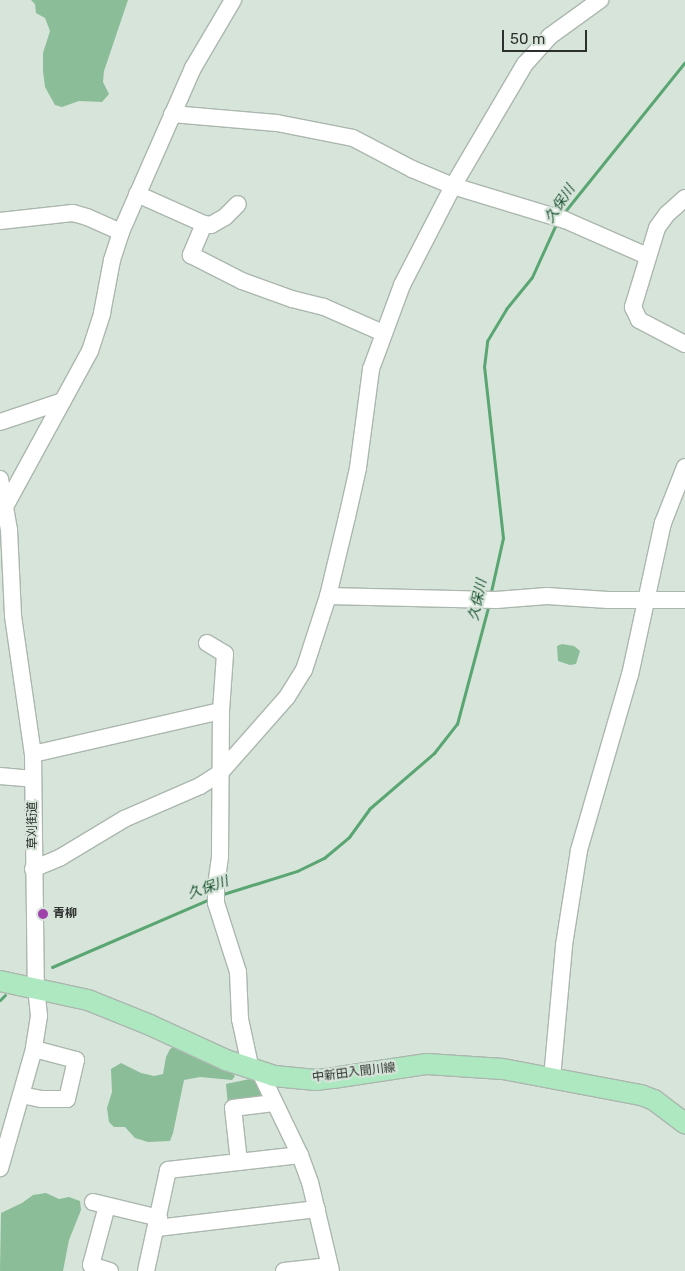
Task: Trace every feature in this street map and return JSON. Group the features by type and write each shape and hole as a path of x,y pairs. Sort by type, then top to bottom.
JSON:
{"main road":[{"name":"中新田入間川線","path":"0,981 36,987 88,1000 117,1010 255,1071 294,1079 316,1080 426,1064 503,1069 641,1095 654,1100 684,1118"}],"street":[{"path":"6,505 90,351 102,313 112,260 136,194 193,68 233,0"},
{"path":"33,868 60,857 124,819 200,786 220,773 282,704 304,670 328,596 358,468 371,369 402,285 453,186 525,64 550,36 600,0"},
{"path":"172,114 277,123 353,138 412,169 453,186 558,217 647,256"},
{"path":"136,194 204,224 211,225 225,217 238,204"},
{"path":"685,198 661,220 633,300 634,313 639,320 685,344"},
{"path":"0,221 73,213 121,232"},
{"path":"204,224 191,254 242,282 292,299 324,307 383,333"},
{"path":"0,422 63,401"},
{"path":"552,1078 563,953 579,850 619,720 663,523 685,467"},
{"name":"草刈街道","path":"0,479 6,505 6,588 33,754 33,868 36,987 39,1016 34,1049 0,1168"},
{"path":"328,596 489,600 547,596 608,600 646,598 685,600"},
{"path":"206,643 225,654 221,711 220,857 216,895 238,972 240,1020 255,1071 274,1103 300,1155 317,1209 331,1268 284,1271"},
{"path":"33,754 221,711"},
{"path":"0,776 33,779"},
{"path":"21,1095 41,1099 66,1099 76,1060 34,1049"},
{"path":"239,1162 233,1108 274,1103"},
{"path":"146,1271 158,1223 168,1170 300,1155"},
{"path":"110,1271 91,1265 100,1204 158,1223 317,1209"}],"green space":[{"path":"31,0 128,0 104,71 103,82 109,94 102,102 79,101 62,107 55,105 45,87 43,71 43,53 50,31 45,18 36,13 35,4"},
{"path":"562,644 574,646 580,651 576,664 570,665 558,661 557,646"},
{"path":"176,1046 230,1071 235,1076 232,1080 200,1077 184,1080 170,1141 148,1142 135,1138 125,1127 114,1127 109,1122 107,1108 112,1092 111,1069 121,1063 141,1073 154,1076 163,1074 166,1057 170,1049"},
{"path":"250,1079 256,1082 263,1096 261,1101 228,1105 226,1084"},
{"path":"46,1193 59,1199 69,1197 80,1201 81,1210 69,1240 63,1271 0,1271 1,1213 22,1203 33,1195"}],"waterway":[{"name":"久保川","path":"562,215 685,62"},
{"name":"久保川","path":"490,596 503,538 484,367 487,341 506,309 532,277 557,222"},
{"name":"久保川","path":"220,895 297,871 324,858 349,837 369,809 434,753 457,724 489,604"},
{"name":"久保川","path":"52,967 210,899"},
{"name":"久保川","path":"0,1000 5,995"}],"place":[{"name":"青柳","path":"43,914"}]}
